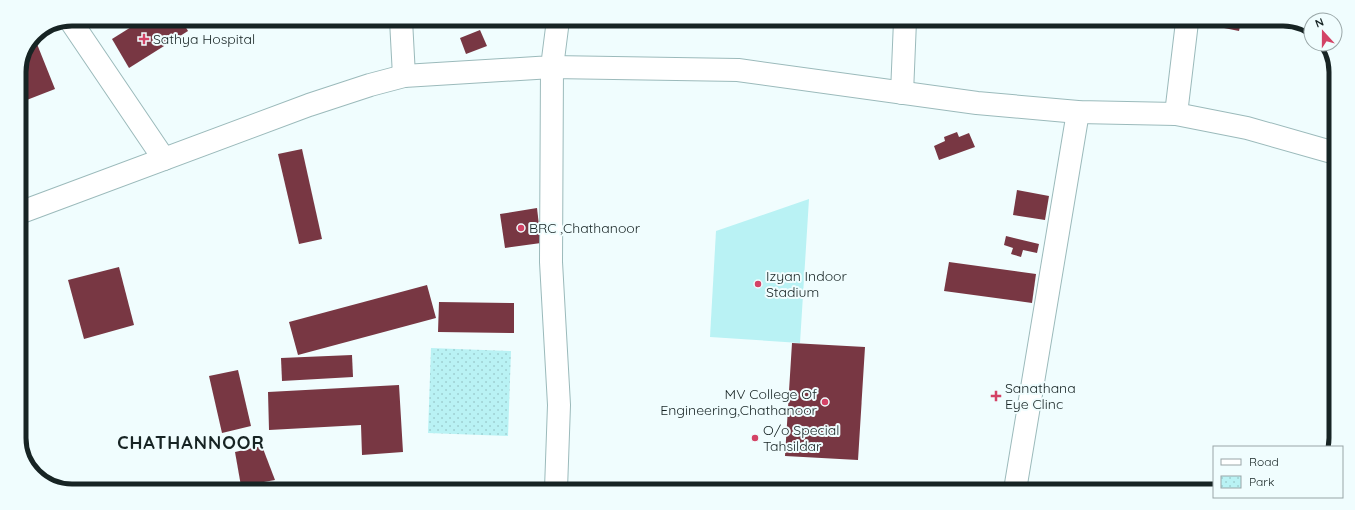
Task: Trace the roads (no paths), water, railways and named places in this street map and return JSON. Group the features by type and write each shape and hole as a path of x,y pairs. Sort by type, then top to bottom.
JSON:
{"street":[{"path":"74,26 164,159"},
{"path":"401,26 404,76"},
{"path":"556,484 559,405 551,262 552,67 557,26"},
{"path":"902,93 905,26"},
{"path":"1176,114 1187,26"},
{"path":"26,210 309,105 370,85 404,76 552,67 738,70 977,103 1078,112 1176,114 1247,128 1329,151"},
{"path":"1016,484 1078,112"}],"place":[{"name":"Sathya Hospital","path":"144,39"},
{"name":"BRC ,Chathanoor","path":"521,228"},
{"name":"Izyan Indoor Stadium","path":"758,284"},
{"name":"Sanathana Eye Clinc","path":"996,396"},
{"name":"MV College Of Engineering,Chathanoor","path":"825,402"},
{"name":"O/o Special Tahsildar","path":"755,438"}],"district":[{"name":"CHATHANNOOR","path":"191,443"}]}
